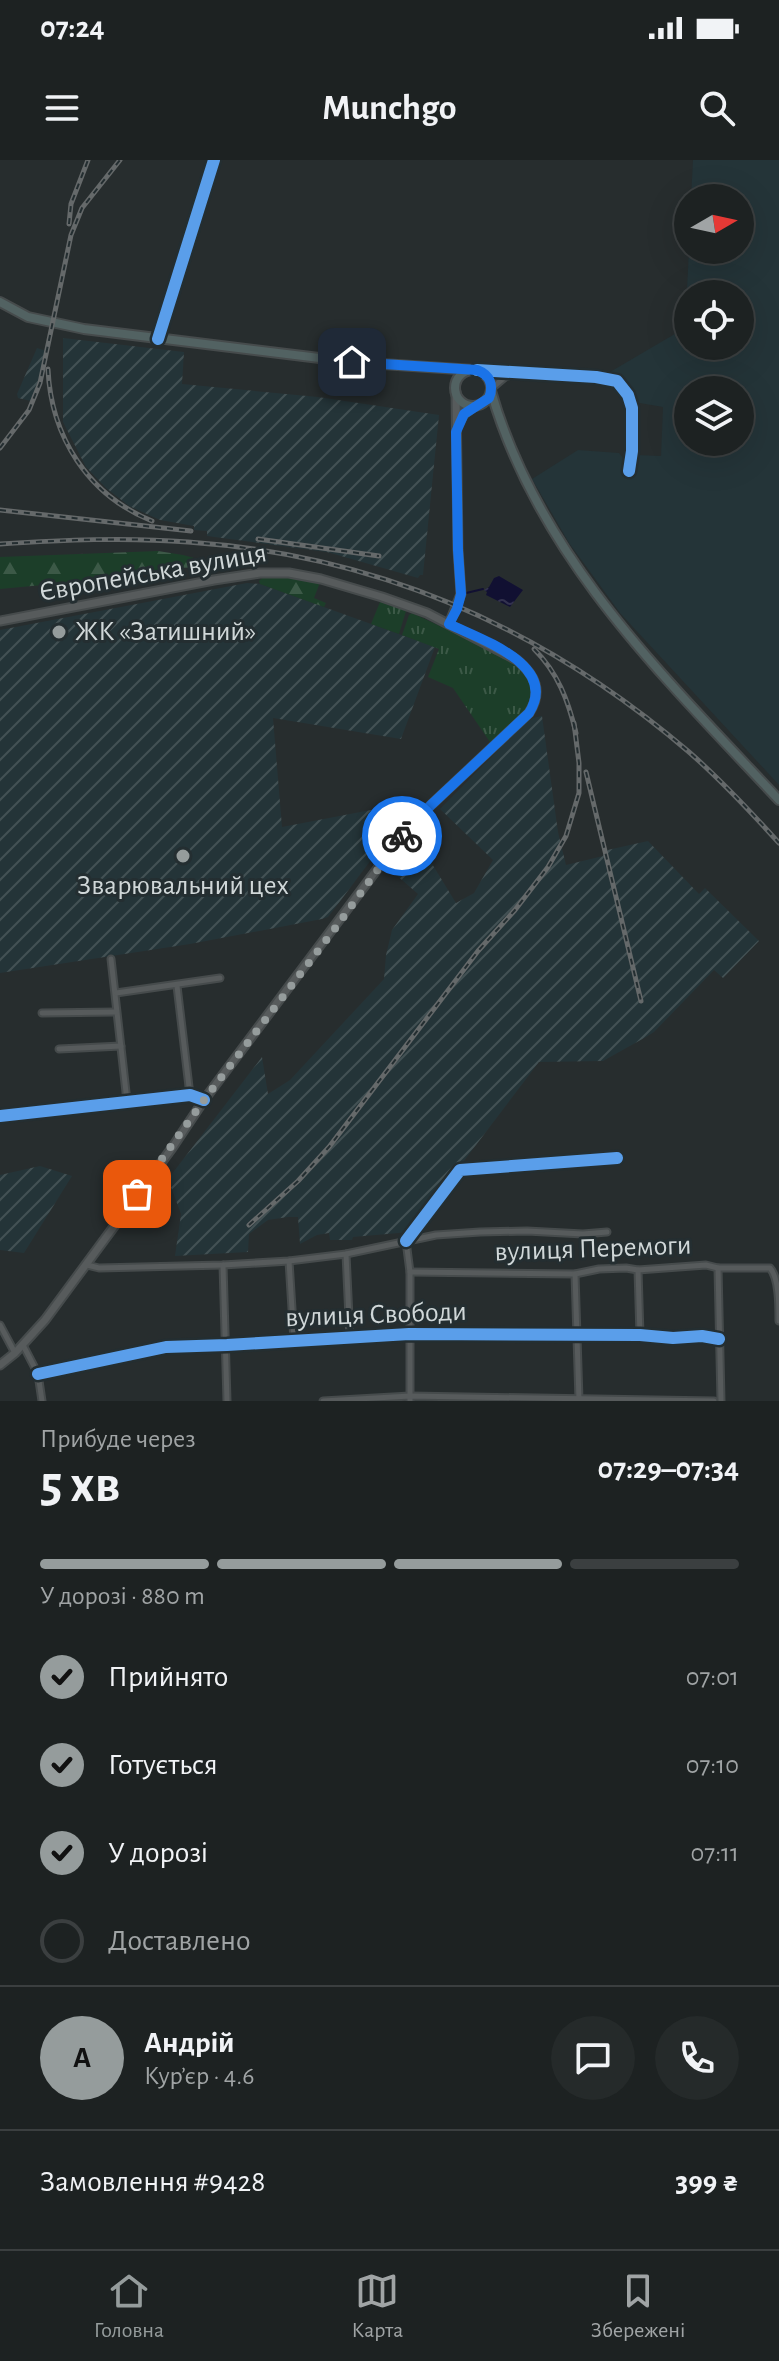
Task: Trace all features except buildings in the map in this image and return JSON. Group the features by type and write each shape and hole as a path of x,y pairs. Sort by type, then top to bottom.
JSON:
{"highway":[{"path":"0,302 42,321 158,339 352,362 475,370 488,378 520,468 549,525 583,576 651,663 779,800"},
{"path":"427,368 444,374 464,404 490,411 503,425"},
{"path":"456,390 461,375 475,370"},
{"path":"476,406 486,401 491,390"}],"main road":[{"path":"449,624 461,594 456,390"},
{"path":"456,432 464,414 476,406"},
{"name":"Європейська вулиця","path":"0,621 201,582 275,572 310,576 412,608 500,650 527,668 535,680 535,704 529,713 405,832 204,1100"},
{"path":"0,1365 45,1320 204,1100"}],"street":[{"path":"158,339 214,160"},
{"path":"475,370 617,381 628,395 632,408 629,471"},
{"path":"491,390 505,377 522,372"},
{"path":"111,959 127,1101"},
{"path":"116,993 220,978"},
{"path":"177,986 190,1095"},
{"path":"42,1013 116,1012"},
{"path":"59,1049 121,1046"},
{"path":"0,1116 190,1095 204,1100"},
{"path":"410,1399 410,1272 406,1241 460,1170 617,1158"},
{"path":"86,1264 99,1268 289,1261 346,1254 436,1235 527,1231 607,1232"},
{"path":"346,1254 350,1339"},
{"path":"289,1261 294,1341"},
{"path":"223,1265 227,1401"},
{"name":"вулиця Перемоги","path":"410,1272 575,1274 626,1268 770,1268 778,1279 779,1321"},
{"path":"718,1268 721,1401"},
{"path":"638,1270 640,1335"},
{"path":"575,1274 579,1400"},
{"path":"0,1325 15,1353"},
{"name":"вулиця Свободи","path":"38,1374 155,1348 409,1334 640,1335 719,1339"},
{"path":"23,1345 38,1374 42,1401"},
{"path":"323,1401 714,1401"}],"shaded area":[{"path":"693,160 779,160 779,785 620,613 569,543 532,479 578,450 619,453 631,468 636,455 661,456 663,407 634,402 626,387 610,372 674,334 674,360 754,360 754,280 687,280 688,264 754,264 754,184 692,184"},
{"path":"63,338 184,352 182,384 318,397 439,415 423,575 418,578 327,552 207,536 207,531 194,530 194,526 160,520 129,506 86,467 63,422"},
{"path":"37,348 46,351 40,378 31,401 18,398 17,394"},
{"path":"247,583 260,584 435,647 401,739 273,718 282,827 376,809 378,816 395,828 328,917 190,944 0,973 0,630"},
{"path":"542,716 558,832 566,865 603,856 603,851 648,841 699,894 705,888 759,941 723,978 714,970 654,1032 603,1061 539,1062 410,1232 353,1237 352,1240 330,1240 329,1233 300,1244 298,1217 288,1217 268,1220 249,1234 248,1252 175,1256 181,1214 168,1179 262,1057 268,1094 290,1080 384,979 392,930 418,894 394,873 415,836 456,903 474,893 493,860 440,809 525,723"},
{"path":"40,1166 72,1176 24,1253 0,1250 0,1175"}],"green space":[{"path":"158,551 183,555 211,565 0,589 0,557"},
{"path":"283,576 318,583 314,598 326,603 324,607 260,584 259,581"},
{"path":"380,602 406,611 399,634 371,624"},
{"path":"412,613 509,660 529,677 533,687 530,705 521,717 490,742 453,688 428,677 439,649 402,635"}],"water":[{"path":"499,576 523,590 510,607 486,595 484,590"}],"waterway":[{"path":"462,594 483,589"}],"railway":[{"path":"69,224 71,204 88,160"},
{"path":"0,448 29,410 40,383 71,235 82,208 120,160"},
{"path":"48,369 57,418 77,461 109,496 152,521"},
{"path":"0,510 191,531"},
{"path":"258,539 379,556"},
{"path":"0,544 141,540 258,550 326,563 392,582 456,606 517,635 577,669 634,708 701,763 779,843"},
{"path":"534,649 561,688 576,733"},
{"path":"249,1225 298,1181 329,1147 478,951 548,867 566,836 579,793 574,723"},
{"path":"586,772 641,1001"}],"cycle path":[{"path":"158,339 214,160"},
{"path":"477,370 617,381 628,395 632,408 629,471"},
{"path":"0,1116 190,1095 204,1100"},
{"path":"406,1241 460,1170 617,1158"},
{"path":"38,1374 166,1347 409,1334 640,1335 719,1339"}],"way so far":[{"path":"137,1194 402,836"}],"place":[{"name":"ЖК «Затишний»","path":"59,632"},
{"name":"Зварювальний цех","path":"183,856"}],"route":[{"path":"352,362 477,370 488,378 492,388 489,398 469,409 457,425 461,594 449,624 517,660 527,668 537,689 535,704 529,713 402,836"}]}
